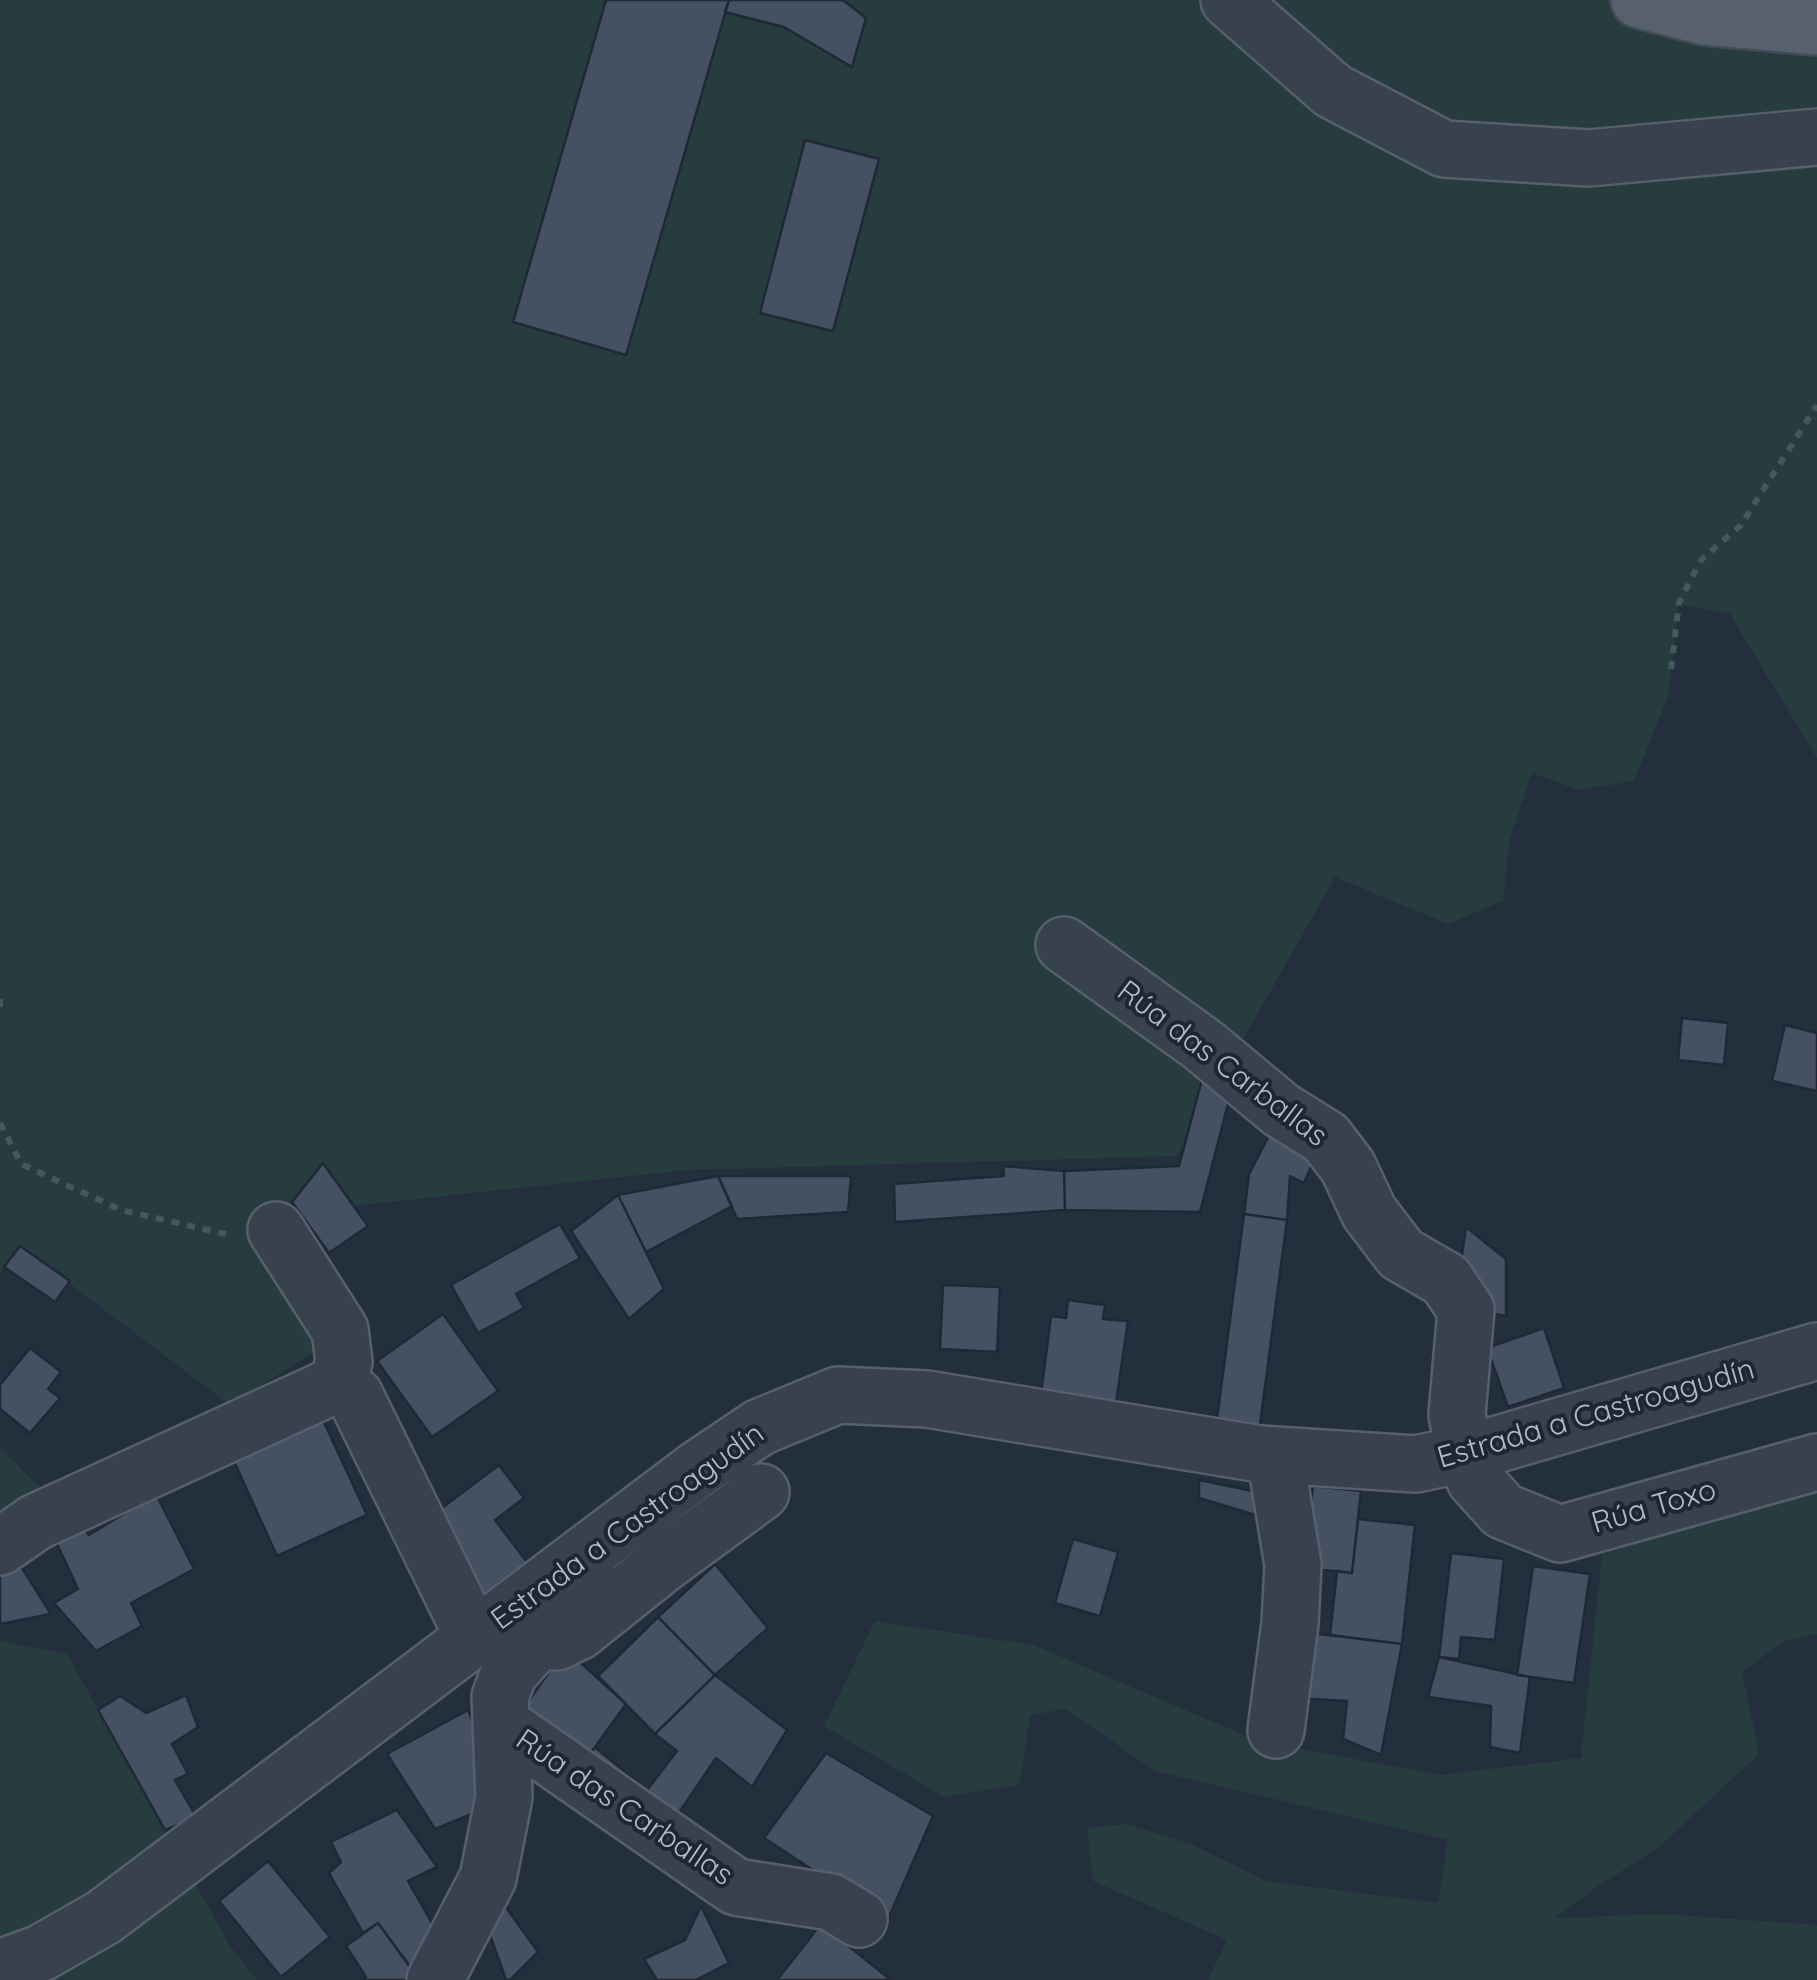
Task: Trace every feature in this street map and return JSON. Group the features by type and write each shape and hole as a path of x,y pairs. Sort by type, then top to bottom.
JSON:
{"main road":[{"path":"1639,0 1705,17 1817,28"}],"street":[{"path":"1229,0 1332,91 1444,149 1589,158 1817,137"},
{"name":"Rúa das Carballas","path":"1064,944 1203,1046 1282,1110 1326,1138 1348,1167 1369,1212 1401,1254 1446,1280 1466,1310 1457,1414 1464,1454"},
{"path":"0,1547 36,1522 337,1384 344,1362 340,1330 276,1230"},
{"name":"Estrada a Castroagudín","path":"0,1968 41,1953 104,1918 621,1527 760,1427 838,1395 928,1399 1276,1455 1416,1464 1464,1454 1817,1351"},
{"path":"337,1384 354,1396 474,1638"},
{"name":"Rúa Toxo","path":"1464,1454 1476,1480 1503,1511 1560,1534 1817,1462"},
{"path":"1276,1455 1294,1565 1276,1730"},
{"path":"542,1636 557,1642 578,1632 761,1492"},
{"name":"Rúa das Carballas","path":"435,1980 488,1878 504,1797 500,1696 509,1673 542,1636 621,1527"},
{"name":"Rúa das Carballas","path":"503,1725 736,1887 831,1902 860,1919"}],"path":[{"path":"1671,669 1679,603 1701,560 1741,525 1817,404"},
{"path":"0,999 0,1016"},
{"path":"0,1124 21,1164 121,1210 229,1235 276,1230"}],"green space":[{"path":"0,0 1817,0 1817,758 1730,614 1679,604 1668,696 1634,781 1579,790 1532,773 1509,841 1503,901 1448,924 1335,877 1177,1156 686,1170 259,1216 319,1349 230,1405 20,1246 0,1275"},
{"path":"0,1447 50,1498 0,1527"},
{"path":"1817,1483 1817,1634 1784,1641 1742,1672 1759,1754 1660,1846 1555,1918 1662,1914 1817,1925 1817,1980 1208,1980 1227,1940 1093,1881 1087,1828 1126,1824 1191,1844 1266,1881 1438,1903 1448,1840 1155,1771 1066,1709 1030,1715 1019,1785 944,1797 824,1726 875,1621 1033,1645 1258,1741 1440,1775 1581,1758 1602,1555"},
{"path":"0,1641 67,1654 230,1946 257,1980 0,1980"}],"building":[{"path":"606,0 729,0 626,355 513,322"},
{"path":"729,0 843,0 866,18 852,67 784,27 725,12"},
{"path":"805,140 879,159 833,331 760,313"},
{"path":"1682,1018 1728,1023 1724,1065 1678,1060"},
{"path":"1785,1025 1817,1033 1817,1091 1772,1081"},
{"path":"1205,1068 1233,1085 1200,1212 1065,1210 1064,1171 1179,1166"},
{"path":"1276,1122 1321,1143 1304,1183 1290,1176 1287,1220 1244,1214 1249,1174"},
{"path":"323,1163 368,1226 329,1253 292,1202"},
{"path":"1003,1166 1064,1171 1065,1210 895,1222 894,1184 1004,1176"},
{"path":"718,1176 851,1176 848,1212 737,1219"},
{"path":"718,1176 732,1206 646,1252 618,1195"},
{"path":"618,1195 664,1289 629,1319 571,1231"},
{"path":"1244,1214 1287,1220 1259,1432 1216,1426"},
{"path":"560,1224 580,1258 516,1294 524,1308 478,1333 451,1285"},
{"path":"1466,1227 1506,1259 1506,1316 1480,1311 1459,1275"},
{"path":"20,1246 70,1281 55,1302 4,1267"},
{"path":"943,1285 1000,1287 997,1352 940,1349"},
{"path":"1068,1300 1105,1305 1103,1319 1128,1321 1116,1403 1041,1394 1051,1316 1066,1318"},
{"path":"443,1314 498,1391 432,1437 377,1361"},
{"path":"1544,1328 1564,1388 1508,1407 1487,1348"},
{"path":"30,1348 61,1372 48,1389 60,1398 30,1433 0,1409 0,1385"},
{"path":"322,1418 367,1515 277,1556 233,1459"},
{"path":"499,1465 524,1498 495,1520 527,1562 479,1598 422,1523"},
{"path":"1199,1480 1263,1493 1262,1517 1199,1498"},
{"path":"1313,1486 1361,1491 1352,1573 1304,1568"},
{"path":"156,1494 194,1569 131,1603 142,1626 96,1651 54,1603 78,1589 50,1529 76,1516 89,1535"},
{"path":"1358,1519 1415,1525 1402,1644 1330,1635 1337,1571 1352,1573"},
{"path":"1073,1539 1118,1552 1100,1616 1055,1603"},
{"path":"1451,1553 1504,1559 1495,1640 1461,1637 1459,1659 1439,1657"},
{"path":"15,1557 51,1614 0,1624 0,1564"},
{"path":"715,1564 768,1628 715,1675 658,1617"},
{"path":"1533,1566 1590,1574 1574,1683 1517,1675"},
{"path":"658,1617 715,1675 655,1734 598,1676"},
{"path":"1303,1632 1402,1644 1381,1755 1343,1739 1347,1701 1296,1698"},
{"path":"571,1654 626,1704 580,1768 515,1721 553,1666"},
{"path":"1439,1657 1530,1677 1520,1753 1490,1747 1491,1706 1428,1697"},
{"path":"715,1675 787,1730 752,1787 716,1758 670,1826 580,1768 595,1747 647,1790 677,1751 655,1734"},
{"path":"186,1695 198,1727 172,1744 188,1774 175,1780 197,1818 165,1830 98,1710 120,1696 146,1713"},
{"path":"468,1710 485,1751 477,1812 435,1829 387,1754"},
{"path":"826,1753 933,1816 888,1919 764,1838"},
{"path":"397,1810 437,1867 408,1881 442,1941 410,1967 378,1923 363,1933 329,1873 341,1862 331,1842"},
{"path":"268,1861 330,1937 281,1977 219,1901"},
{"path":"503,1903 538,1952 510,1980 506,1980 490,1935"},
{"path":"701,1906 729,1963 696,1980 657,1980 644,1959 685,1940"},
{"path":"378,1923 420,1980 360,1980 366,1977 346,1946"},
{"path":"821,1924 891,1980 777,1980"}]}
